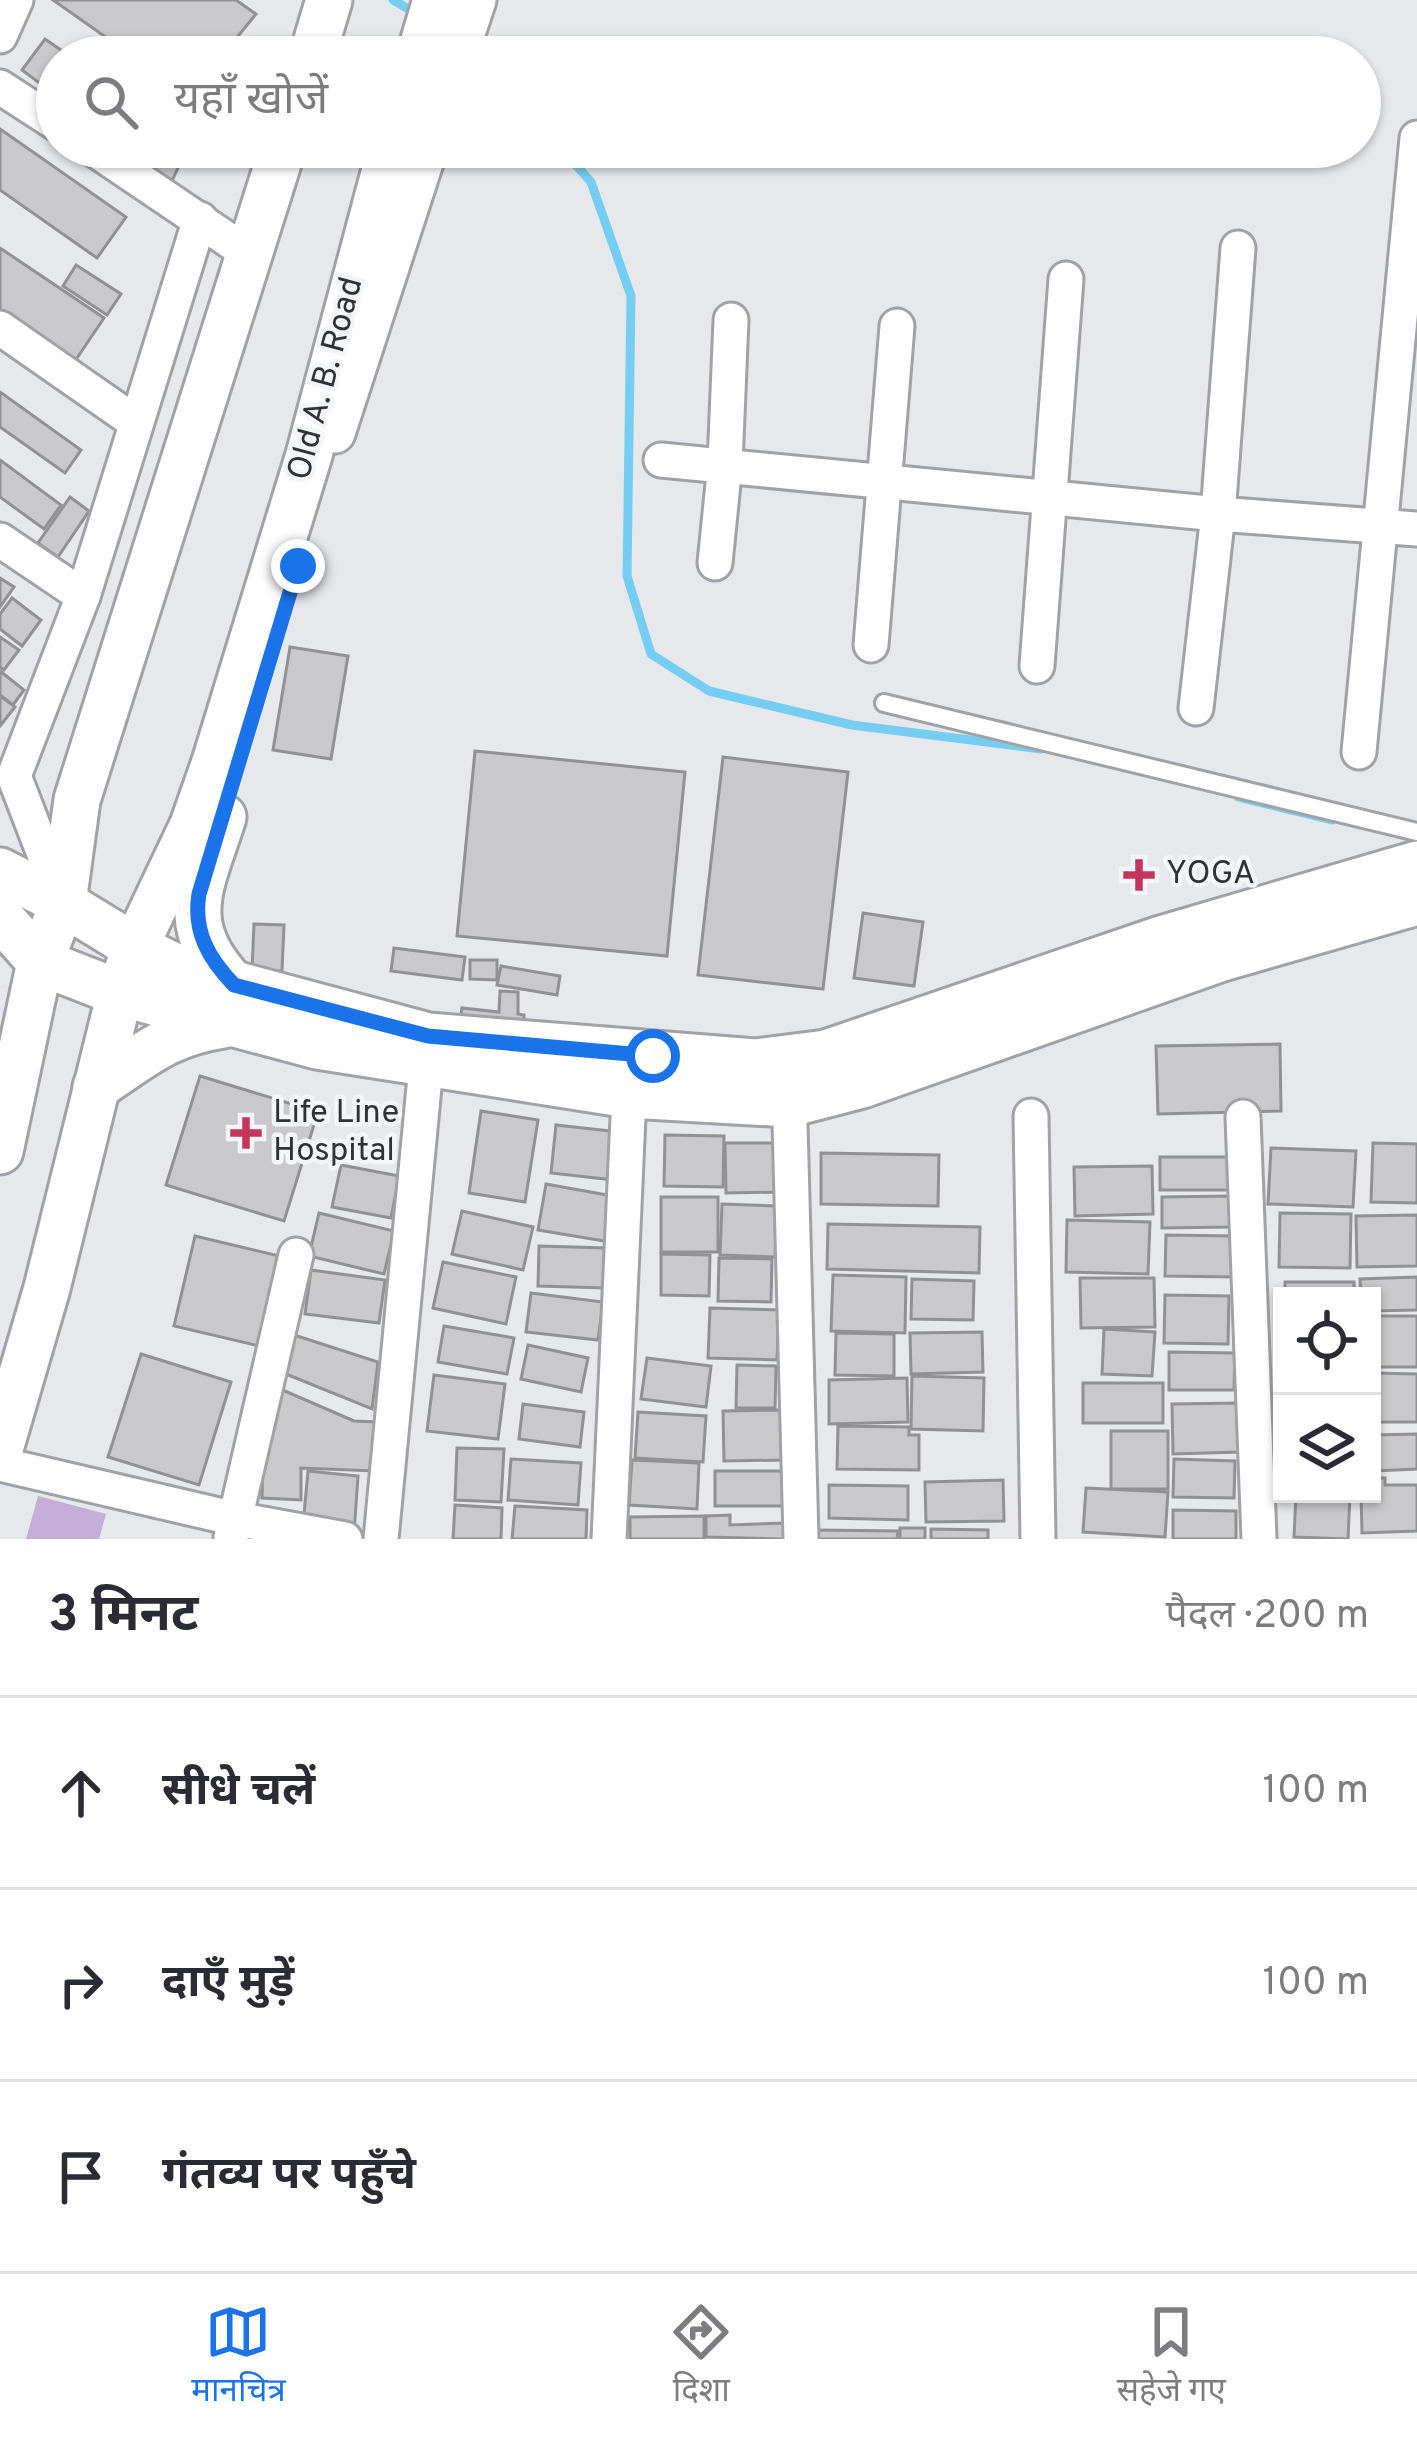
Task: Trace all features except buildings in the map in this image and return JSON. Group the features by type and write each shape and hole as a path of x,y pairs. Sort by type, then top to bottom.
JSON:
{"main road":[{"path":"318,36 329,0"},
{"path":"425,36 436,0"},
{"path":"0,1151 40,962 63,903 77,800 277,168"},
{"name":"Old A. B. Road","path":"120,993 135,947 225,765 386,168"},
{"path":"225,765 195,918 233,1004"},
{"path":"0,871 316,1046 734,1060 826,1053 1161,939 1417,864"},
{"path":"427,1050 629,1095 789,1104 862,1085 1222,958 1417,902"},
{"path":"0,916 40,962 120,993 233,1004"},
{"path":"0,1449 120,993"},
{"path":"96,1087 233,1004"}],"street":[{"path":"0,37 16,0"},
{"path":"464,36 476,0"},
{"path":"0,87 36,110"},
{"path":"1359,752 1417,138"},
{"path":"123,168 249,254"},
{"path":"225,765 421,168"},
{"path":"63,903 14,776 82,596 200,219"},
{"path":"1196,708 1238,248"},
{"path":"1037,667 1066,279"},
{"path":"716,563 731,320"},
{"path":"871,645 897,326"},
{"path":"0,328 135,422"},
{"path":"661,460 1417,529"},
{"path":"0,540 82,596"},
{"path":"381,1539 427,1050"},
{"path":"789,1058 801,1539"},
{"path":"609,1539 629,1095"},
{"path":"1031,1116 1038,1539"},
{"path":"1243,1117 1259,1539"},
{"path":"233,1529 296,1256"},
{"path":"0,1464 233,1529 345,1539"}],"lane":[{"path":"884,704 1417,832"}],"shaded area":[{"path":"38,1496 106,1514 99,1539 26,1539"}],"waterway":[{"path":"393,0 420,16"},
{"path":"579,168 591,182 631,296 627,576 651,654 709,691 852,725 1041,749"},
{"path":"1238,797 1332,820"}],"place":[{"name":"YOGA","path":"1139,875"},
{"name":"Life Line Hospital","path":"246,1133"}],"route":[{"path":"298,566 199,894 195,918 201,939 221,972 234,985 428,1036 653,1056"}]}
